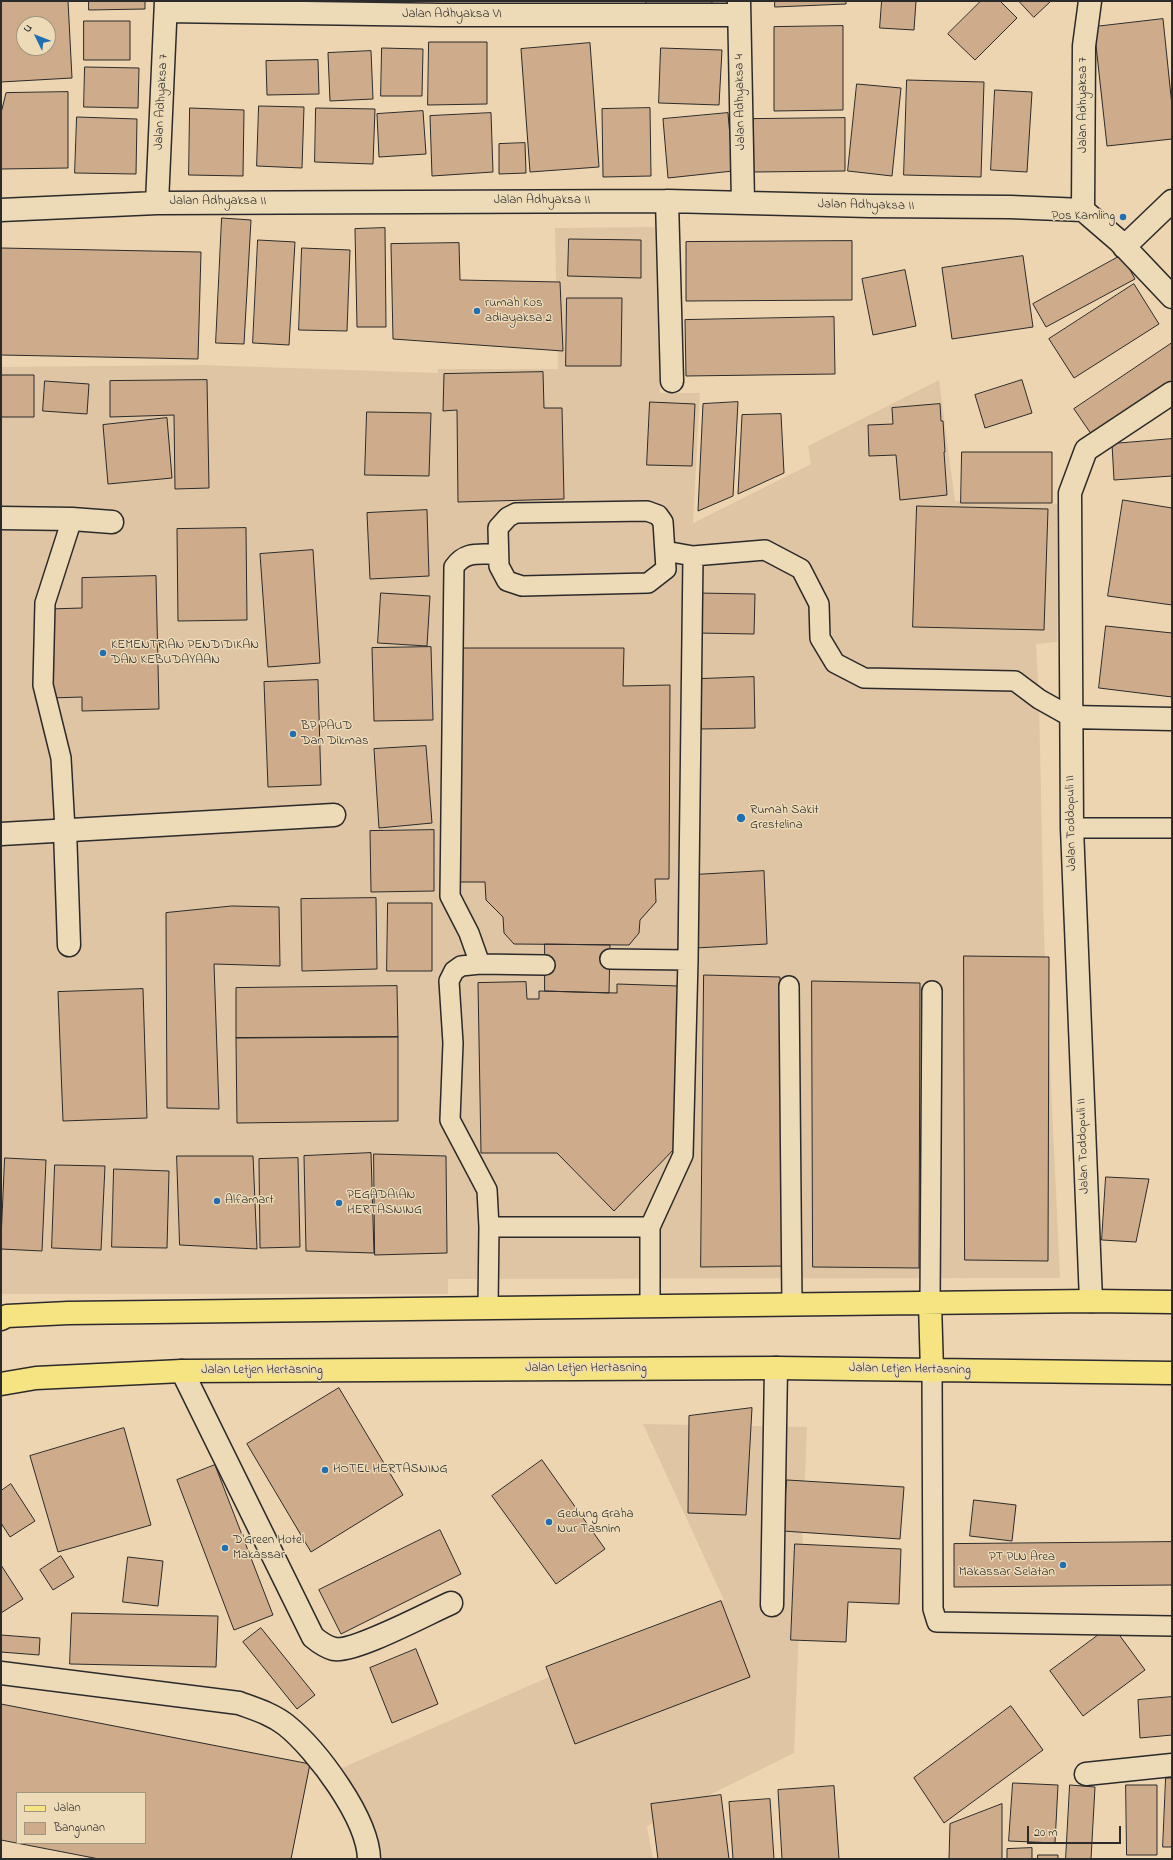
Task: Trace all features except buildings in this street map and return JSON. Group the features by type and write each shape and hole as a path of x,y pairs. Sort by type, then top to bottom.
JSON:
{"main road":[{"path":"1,1319 7,1316 68,1313 488,1307 792,1305 1090,1300 1172,1302"},
{"path":"930,1303 932,1371"},
{"name":"Jalan Letjen Hertasning","path":"1,1384 36,1378 182,1371 776,1368 1172,1373"}],"street":[{"name":"Jalan Adhyaksa 7","path":"1083,210 1084,46 1090,1"},
{"name":"Jalan Adhyaksa 7","path":"157,203 166,6"},
{"name":"Jalan Adhyaksa VI","path":"166,6 442,15 739,8"},
{"name":"Jalan Adhyaksa 4","path":"739,8 743,202"},
{"name":"Jalan Adhyaksa II","path":"1,210 157,203 667,201 870,206 1010,207 1083,210"},
{"path":"667,201 672,381"},
{"path":"1124,247 1172,201"},
{"path":"1083,210 1124,247 1172,297"},
{"name":"Jalan Toddopuli II","path":"1090,1300 1072,828 1070,492 1086,450 1172,394"},
{"path":"1,518 72,519 112,522"},
{"path":"1071,717 1172,719"},
{"path":"1,834 334,815"},
{"path":"65,830 69,945"},
{"path":"772,1605 776,1368"},
{"path":"182,1371 313,1636 320,1643 335,1649 357,1647 451,1603"},
{"path":"1,1673 239,1703 268,1714 285,1724 301,1739 338,1786 359,1821 369,1852 369,1859"},
{"path":"1086,1774 1172,1765"}],"lane":[{"path":"647,511 658,515 663,522 666,569 648,583 522,586 507,581 499,566 498,554 498,528 508,517 516,513 647,511"},
{"path":"65,830 61,758 42,686 45,603 72,519"},
{"path":"665,551 693,556 765,550 801,569 819,604 820,638 835,663 864,678 1015,681 1039,699 1071,717"},
{"path":"480,964 469,933 450,896 454,567 459,559 468,555 498,554"},
{"path":"650,1306 650,1227 683,1155 688,960 693,556"},
{"path":"1072,828 1172,828"},
{"path":"610,959 688,960"},
{"path":"488,1307 489,1227 487,1190 450,1120 453,1043 449,981 454,971 461,966 480,964 545,966"},
{"path":"789,986 792,1305"},
{"path":"930,1303 932,991"},
{"path":"489,1227 650,1227"},
{"path":"932,1371 933,1608 938,1622 1172,1626"}],"shaded area":[{"path":"655,227 660,393 700,393 693,523 811,464 808,446 939,380 955,501 1060,504 1057,642 1036,644 1039,699 1044,937 1060,1278 448,1279 448,1294 1,1294 1,367 202,365 438,373 438,369 558,369 555,228"},
{"path":"643,1424 807,1427 794,1753 647,1826 653,1859 383,1859 326,1775 724,1600"}],"place":[{"name":"Pos Kamling","path":"1123,217"},
{"name":"rumah Kos adiayaksa 2","path":"477,311"},
{"name":"KEMENTRIAN PENDIDIKAN DAN KEBUDAYAAN","path":"103,653"},
{"name":"BP PAUD Dan Dikmas","path":"293,734"},
{"name":"Rumah Sakit Grestelina","path":"741,818"},
{"name":"Alfamart","path":"217,1201"},
{"name":"PEGADAIAN HERTASNING","path":"339,1203"},
{"name":"HOTEL HERTASNING","path":"325,1470"},
{"name":"Gedung Graha Nur Tasnim","path":"549,1522"},
{"name":"D'Green Hotel Makassar","path":"225,1548"},
{"name":"PT PLN Area Makassar Selatan","path":"1063,1565"}]}
